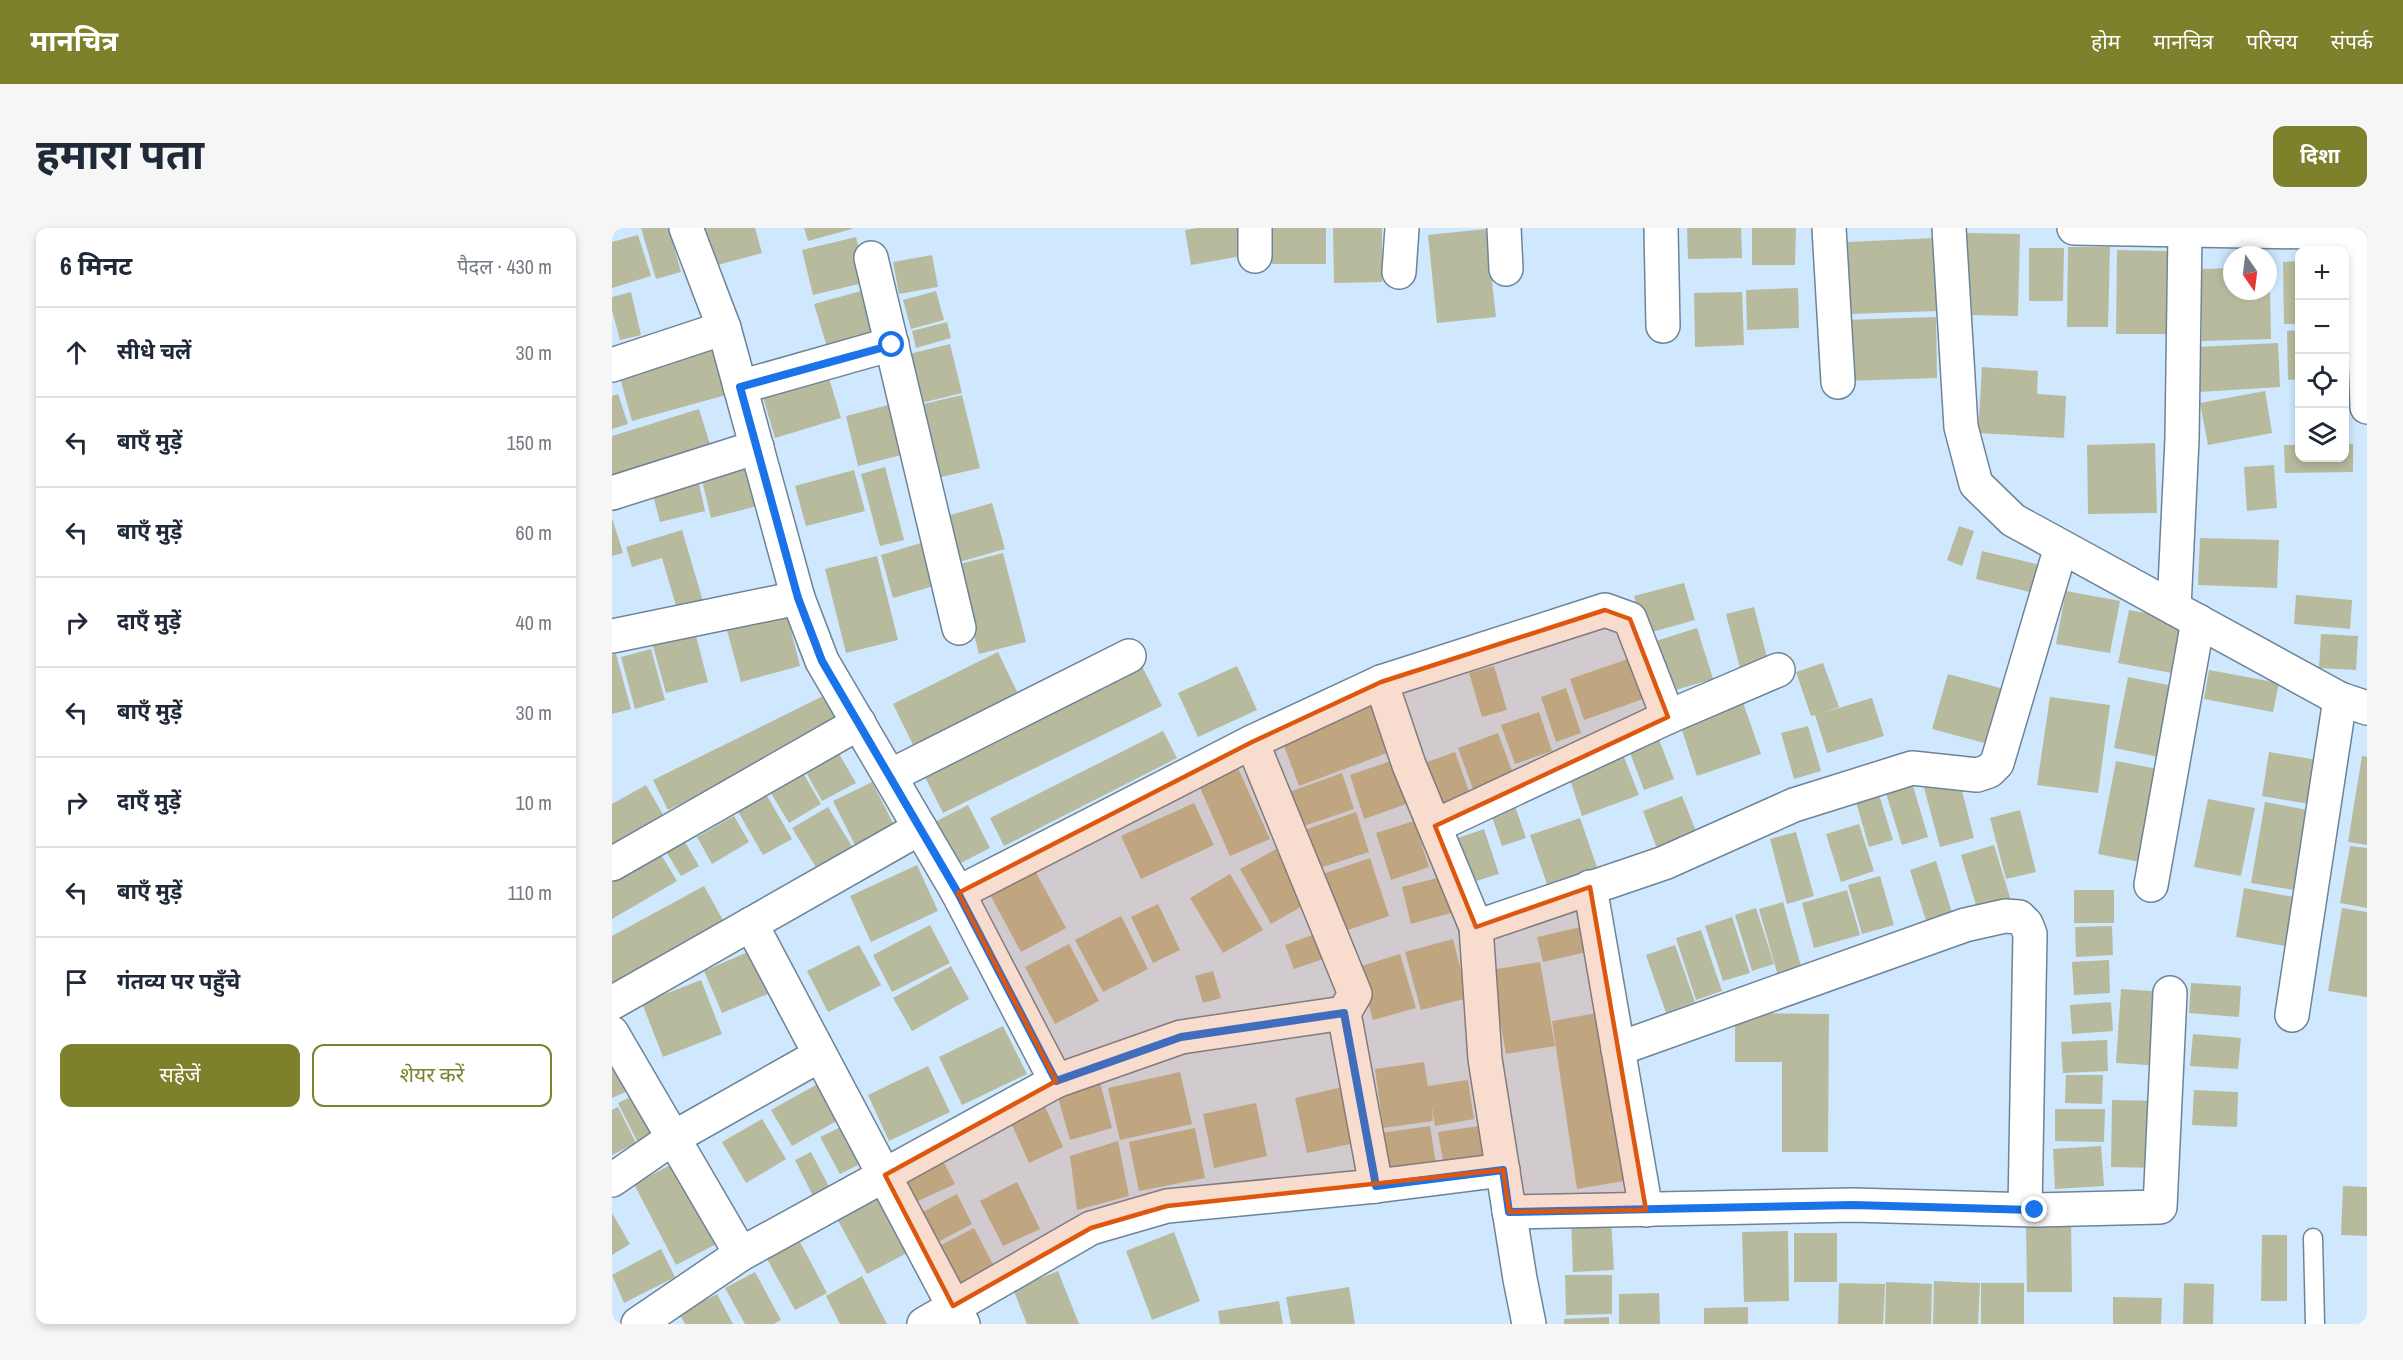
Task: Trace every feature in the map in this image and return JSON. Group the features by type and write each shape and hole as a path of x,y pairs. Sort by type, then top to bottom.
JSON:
{"street":[{"path":"686,228 724,327 798,598 822,661 958,893 1056,1081"},
{"path":"1399,272 1402,228"},
{"path":"1504,228 1506,268"},
{"path":"1661,228 1663,326"},
{"path":"1829,228 1838,382"},
{"path":"1949,228 1961,427 1976,484 2013,520 2354,704 2292,1015"},
{"path":"2074,228 2364,233 2367,407"},
{"path":"2151,885 2186,615 2182,439 2185,231"},
{"path":"870,258 959,628"},
{"path":"612,366 724,327"},
{"path":"740,387 892,345"},
{"path":"612,493 757,447"},
{"path":"1476,927 1664,864 1794,805 1912,768 1977,774 1989,771 1997,763 2061,547"},
{"path":"612,636 798,598"},
{"path":"958,893 1252,742 1382,682 1605,610 1630,619 1668,717"},
{"path":"890,776 1129,656"},
{"path":"1436,826 1668,717 1778,670"},
{"path":"1382,682 1409,765 1476,927 1485,1059 1529,1324"},
{"path":"612,864 859,723"},
{"path":"1252,742 1355,994 1344,1013 1376,1186"},
{"path":"612,1003 920,828"},
{"path":"1590,887 1646,1209"},
{"path":"1618,1049 1965,925 2005,916 2019,917 2026,924 2030,934 2025,1209"},
{"path":"751,924 958,1315"},
{"path":"1509,1212 1853,1205 2025,1209 2160,1207 2170,993"},
{"path":"638,1324 741,1254 1056,1081 1181,1037 1344,1013"},
{"path":"612,1034 741,1254"},
{"path":"612,1180 673,1138 820,1055"},
{"path":"924,1324 958,1315 1091,1228 1167,1206 1376,1186 1503,1170"}],"lane":[{"path":"2313,1238 2315,1324"}],"highlighted area":[{"path":"1605,610 1630,619 1668,717 1435,826 1476,927 1590,887 1646,1210 1509,1212 1503,1170 1167,1206 1091,1228 953,1306 885,1175 1056,1081 958,893 1252,742 1381,682"}],"building":[{"path":"641,228 669,228 681,272 656,279"},
{"path":"703,228 755,228 762,253 714,266"},
{"path":"804,228 852,228 852,229 808,241"},
{"path":"1248,228 1253,254 1191,265 1185,230"},
{"path":"1272,228 1326,228 1326,264 1272,264"},
{"path":"1333,228 1382,228 1382,282 1334,283"},
{"path":"1687,228 1741,228 1742,258 1688,259"},
{"path":"1752,228 1796,228 1795,265 1752,265"},
{"path":"1486,229 1496,317 1437,323 1428,235"},
{"path":"1967,233 2020,234 2018,316 1966,315"},
{"path":"638,235 651,276 612,288 612,242"},
{"path":"856,237 867,282 813,295 802,250"},
{"path":"1936,238 1938,311 1849,314 1848,242"},
{"path":"2068,247 2110,247 2108,327 2067,327"},
{"path":"2029,248 2064,248 2063,301 2029,301"},
{"path":"2117,250 2167,251 2166,334 2116,334"},
{"path":"932,255 938,287 899,294 893,262"},
{"path":"2349,260 2350,323 2349,323"},
{"path":"2295,261 2295,324 2284,324 2283,262"},
{"path":"2223,268 2223,300 2270,300 2271,339 2202,341 2201,269"},
{"path":"1798,288 1799,328 1747,330 1746,290"},
{"path":"868,289 883,341 830,357 814,304"},
{"path":"936,291 944,320 911,329 903,300"},
{"path":"631,292 641,335 620,340 612,310 612,297"},
{"path":"1742,292 1744,345 1695,347 1694,293"},
{"path":"1936,317 1937,378 1845,381 1843,320"},
{"path":"947,322 951,338 916,348 912,331"},
{"path":"2295,330 2295,379 2288,380 2287,331"},
{"path":"710,340 726,395 632,421 617,367"},
{"path":"2278,343 2280,387 2199,392 2197,347"},
{"path":"950,344 962,393 917,404 905,355"},
{"path":"1982,367 2038,371 2037,394 2066,396 2064,438 1978,433"},
{"path":"826,368 841,418 775,438 760,387"},
{"path":"2265,391 2272,433 2208,445 2200,403"},
{"path":"618,394 628,424 612,429 612,396"},
{"path":"962,395 980,468 933,479 915,406"},
{"path":"896,403 909,453 858,466 846,416"},
{"path":"699,409 714,457 612,489 612,436"},
{"path":"2155,443 2157,513 2088,514 2087,445"},
{"path":"2349,444 2353,444 2353,472 2285,473 2284,445 2295,445 2295,462 2349,462"},
{"path":"749,455 761,505 711,518 699,467"},
{"path":"2274,465 2277,508 2247,511 2244,467"},
{"path":"885,467 904,540 880,546 861,474"},
{"path":"854,470 865,511 806,526 795,486"},
{"path":"697,475 705,511 660,522 651,487"},
{"path":"992,503 1005,549 952,564 940,518"},
{"path":"612,518 623,553 612,556"},
{"path":"1959,526 1974,531 1962,566 1947,560"},
{"path":"682,530 705,608 679,616 662,558 632,567 626,547"},
{"path":"2200,538 2279,540 2277,588 2198,585"},
{"path":"924,542 937,585 893,598 881,555"},
{"path":"1982,551 2040,565 2034,593 1976,579"},
{"path":"1003,553 1026,642 979,654 956,565"},
{"path":"877,556 898,640 846,653 825,569"},
{"path":"1684,583 1695,620 1645,634 1634,596"},
{"path":"2066,591 2120,601 2110,653 2056,644"},
{"path":"2296,595 2352,600 2350,629 2294,624"},
{"path":"785,607 800,666 741,682 725,623"},
{"path":"1754,607 1769,665 1741,672 1726,614"},
{"path":"2129,610 2183,620 2172,673 2118,663"},
{"path":"694,628 708,682 666,693 651,639"},
{"path":"1697,628 1713,679 1669,692 1653,642"},
{"path":"2321,634 2358,636 2356,670 2319,668"},
{"path":"651,649 665,700 635,709 621,657"},
{"path":"998,652 1021,700 916,751 893,704"},
{"path":"616,654 631,709 612,714 612,655"},
{"path":"1628,659 1643,699 1584,720 1570,679"},
{"path":"1823,663 1839,707 1822,713 1872,698 1884,736 1827,753 1815,715 1811,716 1796,672"},
{"path":"1142,666 1162,706 943,813 923,773"},
{"path":"1237,666 1257,710 1198,737 1178,693"},
{"path":"1494,666 1507,710 1482,717 1469,673"},
{"path":"2209,670 2279,683 2273,712 2204,699"},
{"path":"1948,674 2004,689 1988,744 1932,729"},
{"path":"2128,677 2173,686 2159,757 2114,748"},
{"path":"1566,688 1581,733 1556,742 1541,697"},
{"path":"827,694 842,724 668,810 653,780"},
{"path":"1741,697 1761,754 1697,776 1678,718"},
{"path":"2050,697 2110,705 2098,793 2037,785"},
{"path":"1376,699 1395,750 1299,786 1280,735"},
{"path":"1539,712 1552,751 1515,764 1501,725"},
{"path":"1808,726 1821,771 1794,779 1781,733"},
{"path":"1163,731 1177,758 1004,846 990,818"},
{"path":"1498,733 1516,782 1476,797 1458,748"},
{"path":"1657,734 1674,779 1644,790 1627,745"},
{"path":"835,747 856,783 822,801 802,765"},
{"path":"1455,752 1472,800 1445,810 1427,762"},
{"path":"2269,752 2317,760 2309,804 2262,796"},
{"path":"2362,756 2367,757 2367,845 2348,842"},
{"path":"1624,757 1639,795 1582,816 1569,777"},
{"path":"1394,760 1409,803 1364,819 1350,775"},
{"path":"2116,761 2158,769 2140,862 2098,854"},
{"path":"799,766 821,804 789,823 766,785"},
{"path":"1237,766 1270,839 1230,856 1198,783"},
{"path":"1342,773 1354,809 1301,827 1289,792"},
{"path":"1958,775 1974,838 1940,847 1923,784"},
{"path":"1911,779 1928,837 1902,845 1884,787"},
{"path":"872,782 895,827 856,847 833,801"},
{"path":"646,785 665,818 612,847 612,804"},
{"path":"762,787 792,839 763,855 733,803"},
{"path":"1877,788 1893,840 1869,847 1854,795"},
{"path":"1682,796 1699,839 1659,854 1643,811"},
{"path":"1512,797 1526,838 1502,846 1488,805"},
{"path":"2208,799 2255,808 2241,876 2194,867"},
{"path":"2265,802 2313,811 2300,891 2251,883"},
{"path":"1194,803 1214,845 1141,879 1121,836"},
{"path":"968,805 990,848 951,868 929,825"},
{"path":"828,807 853,848 817,869 792,828"},
{"path":"2020,810 2036,872 2006,879 1990,818"},
{"path":"1356,812 1369,852 1320,868 1307,829"},
{"path":"734,816 749,842 712,864 697,837"},
{"path":"1580,818 1599,873 1549,890 1530,835"},
{"path":"1414,821 1429,867 1391,880 1376,833"},
{"path":"1859,824 1874,871 1841,882 1826,834"},
{"path":"1484,829 1499,874 1466,884 1452,840"},
{"path":"1796,832 1814,896 1787,904 1770,839"},
{"path":"682,837 699,866 681,876 664,848"},
{"path":"1994,845 2012,904 1979,915 1961,855"},
{"path":"2350,846 2367,848 2367,908 2340,903"},
{"path":"1276,849 1306,904 1271,924 1240,869"},
{"path":"660,853 677,881 612,919 612,880"},
{"path":"1370,858 1389,916 1342,932 1323,874"},
{"path":"1936,861 1954,919 1928,927 1910,870"},
{"path":"917,865 938,911 871,942 850,896"},
{"path":"1033,867 1066,928 1021,952 988,891"},
{"path":"1230,874 1263,930 1223,953 1190,898"},
{"path":"1449,875 1458,911 1411,924 1402,887"},
{"path":"1880,876 1894,925 1862,934 1848,885"},
{"path":"704,886 724,922 612,983 612,936"},
{"path":"2244,888 2294,897 2285,946 2236,937"},
{"path":"1847,890 1860,935 1814,948 1802,903"},
{"path":"2074,890 2114,890 2114,923 2074,923"},
{"path":"1783,902 1805,980 1781,987 1759,909"},
{"path":"1158,904 1180,950 1153,963 1131,917"},
{"path":"1756,908 1774,964 1752,971 1735,915"},
{"path":"2342,908 2367,912 2367,997 2328,991"},
{"path":"1121,916 1148,969 1103,992 1075,940"},
{"path":"1732,917 1750,973 1723,981 1705,926"},
{"path":"930,925 950,963 892,992 873,955"},
{"path":"2112,926 2113,955 2076,957 2075,927"},
{"path":"1581,927 1587,952 1543,962 1537,937"},
{"path":"1701,930 1722,991 1696,1000 1676,938"},
{"path":"1323,931 1332,956 1294,969 1285,945"},
{"path":"1453,939 1468,998 1421,1010 1405,952"},
{"path":"1069,944 1099,1001 1055,1024 1025,967"},
{"path":"859,945 881,985 828,1012 807,971"},
{"path":"1675,945 1695,1002 1666,1013 1646,955"},
{"path":"757,948 775,991 722,1013 704,971"},
{"path":"1400,954 1416,1008 1373,1020 1358,967"},
{"path":"2109,960 2110,993 2074,995 2072,962"},
{"path":"1540,962 1555,1046 1506,1054 1491,970"},
{"path":"951,966 969,999 912,1031 893,998"},
{"path":"1213,971 1221,998 1203,1003 1195,976"},
{"path":"701,980 722,1034 663,1057 642,1003"},
{"path":"2191,983 2241,986 2239,1017 2189,1013"},
{"path":"2121,989 2167,992 2162,1066 2116,1063"},
{"path":"2111,1002 2113,1031 2072,1034 2070,1005"},
{"path":"1597,1013 1624,1181 1577,1189 1552,1021"},
{"path":"1735,1013 1829,1014 1828,1152 1782,1152 1782,1062 1735,1062"},
{"path":"1003,1026 1027,1074 962,1105 939,1057"},
{"path":"2193,1034 2241,1038 2238,1069 2190,1066"},
{"path":"2107,1040 2108,1071 2063,1073 2061,1042"},
{"path":"612,1044 634,1088 612,1098"},
{"path":"1424,1062 1428,1086 1468,1080 1474,1119 1435,1126 1432,1106 1433,1121 1383,1128 1375,1069"},
{"path":"928,1066 950,1112 889,1141 868,1095"},
{"path":"1180,1072 1192,1124 1120,1140 1108,1088"},
{"path":"1098,1075 1112,1128 1070,1140 1055,1087"},
{"path":"2066,1075 2103,1075 2102,1104 2065,1103"},
{"path":"821,1082 842,1118 792,1146 771,1110"},
{"path":"1343,1087 1355,1143 1307,1153 1295,1098"},
{"path":"2194,1090 2238,1092 2237,1127 2192,1125"},
{"path":"643,1091 665,1137 641,1149 618,1103"},
{"path":"2112,1100 2162,1101 2161,1168 2111,1167"},
{"path":"1043,1102 1063,1147 1029,1163 1009,1118"},
{"path":"1256,1103 1267,1156 1214,1168 1203,1114"},
{"path":"618,1107 636,1143 612,1155 612,1110"},
{"path":"2055,1109 2105,1109 2104,1142 2055,1141"},
{"path":"762,1119 786,1159 746,1183 722,1142"},
{"path":"1485,1125 1490,1160 1444,1167 1438,1132"},
{"path":"843,1126 862,1163 840,1174 820,1137"},
{"path":"1430,1126 1436,1164 1385,1171 1380,1133"},
{"path":"1195,1128 1205,1178 1139,1191 1129,1142"},
{"path":"1118,1141 1129,1196 1077,1210 1070,1156"},
{"path":"2101,1146 2104,1186 2055,1189 2053,1149"},
{"path":"811,1152 834,1196 817,1204 795,1160"},
{"path":"682,1159 724,1240 676,1265 634,1184"},
{"path":"942,1159 955,1184 916,1202 903,1178"},
{"path":"1017,1182 1040,1229 1003,1246 980,1201"},
{"path":"2343,1186 2367,1187 2367,1236 2341,1235"},
{"path":"875,1194 907,1253 867,1274 835,1215"},
{"path":"957,1194 972,1224 936,1243 921,1213"},
{"path":"612,1213 630,1244 612,1255"},
{"path":"1611,1218 1614,1270 1573,1272 1571,1220"},
{"path":"2071,1221 2072,1292 2027,1292 2026,1222"},
{"path":"974,1228 994,1266 959,1284 939,1246"},
{"path":"1788,1231 1789,1301 1744,1302 1742,1232"},
{"path":"1174,1232 1200,1301 1152,1320 1126,1251"},
{"path":"1794,1233 1837,1233 1837,1282 1794,1282"},
{"path":"2262,1235 2287,1235 2287,1301 2261,1301"},
{"path":"800,1242 827,1293 795,1310 767,1259"},
{"path":"661,1249 675,1277 624,1303 612,1275"},
{"path":"1058,1271 1079,1324 1027,1324 1013,1289"},
{"path":"755,1272 781,1320 774,1324 745,1324 725,1288"},
{"path":"1565,1275 1612,1275 1612,1314 1566,1315"},
{"path":"862,1276 887,1324 840,1324 826,1296"},
{"path":"1934,1281 1980,1283 1978,1324 1933,1324"},
{"path":"1886,1282 1932,1284 1931,1324 1885,1324"},
{"path":"1839,1283 1885,1284 1883,1324 1838,1324"},
{"path":"1981,1283 2024,1283 2024,1324 1981,1324"},
{"path":"2184,1283 2214,1284 2213,1324 2183,1324"},
{"path":"1349,1287 1355,1324 1291,1324 1286,1297"},
{"path":"1659,1293 1660,1324 1619,1324 1619,1294"},
{"path":"717,1294 733,1324 685,1324 679,1313"},
{"path":"2113,1297 2162,1298 2161,1324 2113,1324"},
{"path":"1279,1301 1283,1324 1220,1324 1218,1311"},
{"path":"1748,1307 1748,1324 1704,1324 1704,1308"},
{"path":"1609,1317 1609,1324 1564,1324 1564,1319"}],"route":[{"path":"892,345 740,387 798,598 822,661 958,893 1056,1081 1181,1037 1344,1013 1376,1186 1503,1170 1509,1212 1853,1205 2035,1210"}]}
